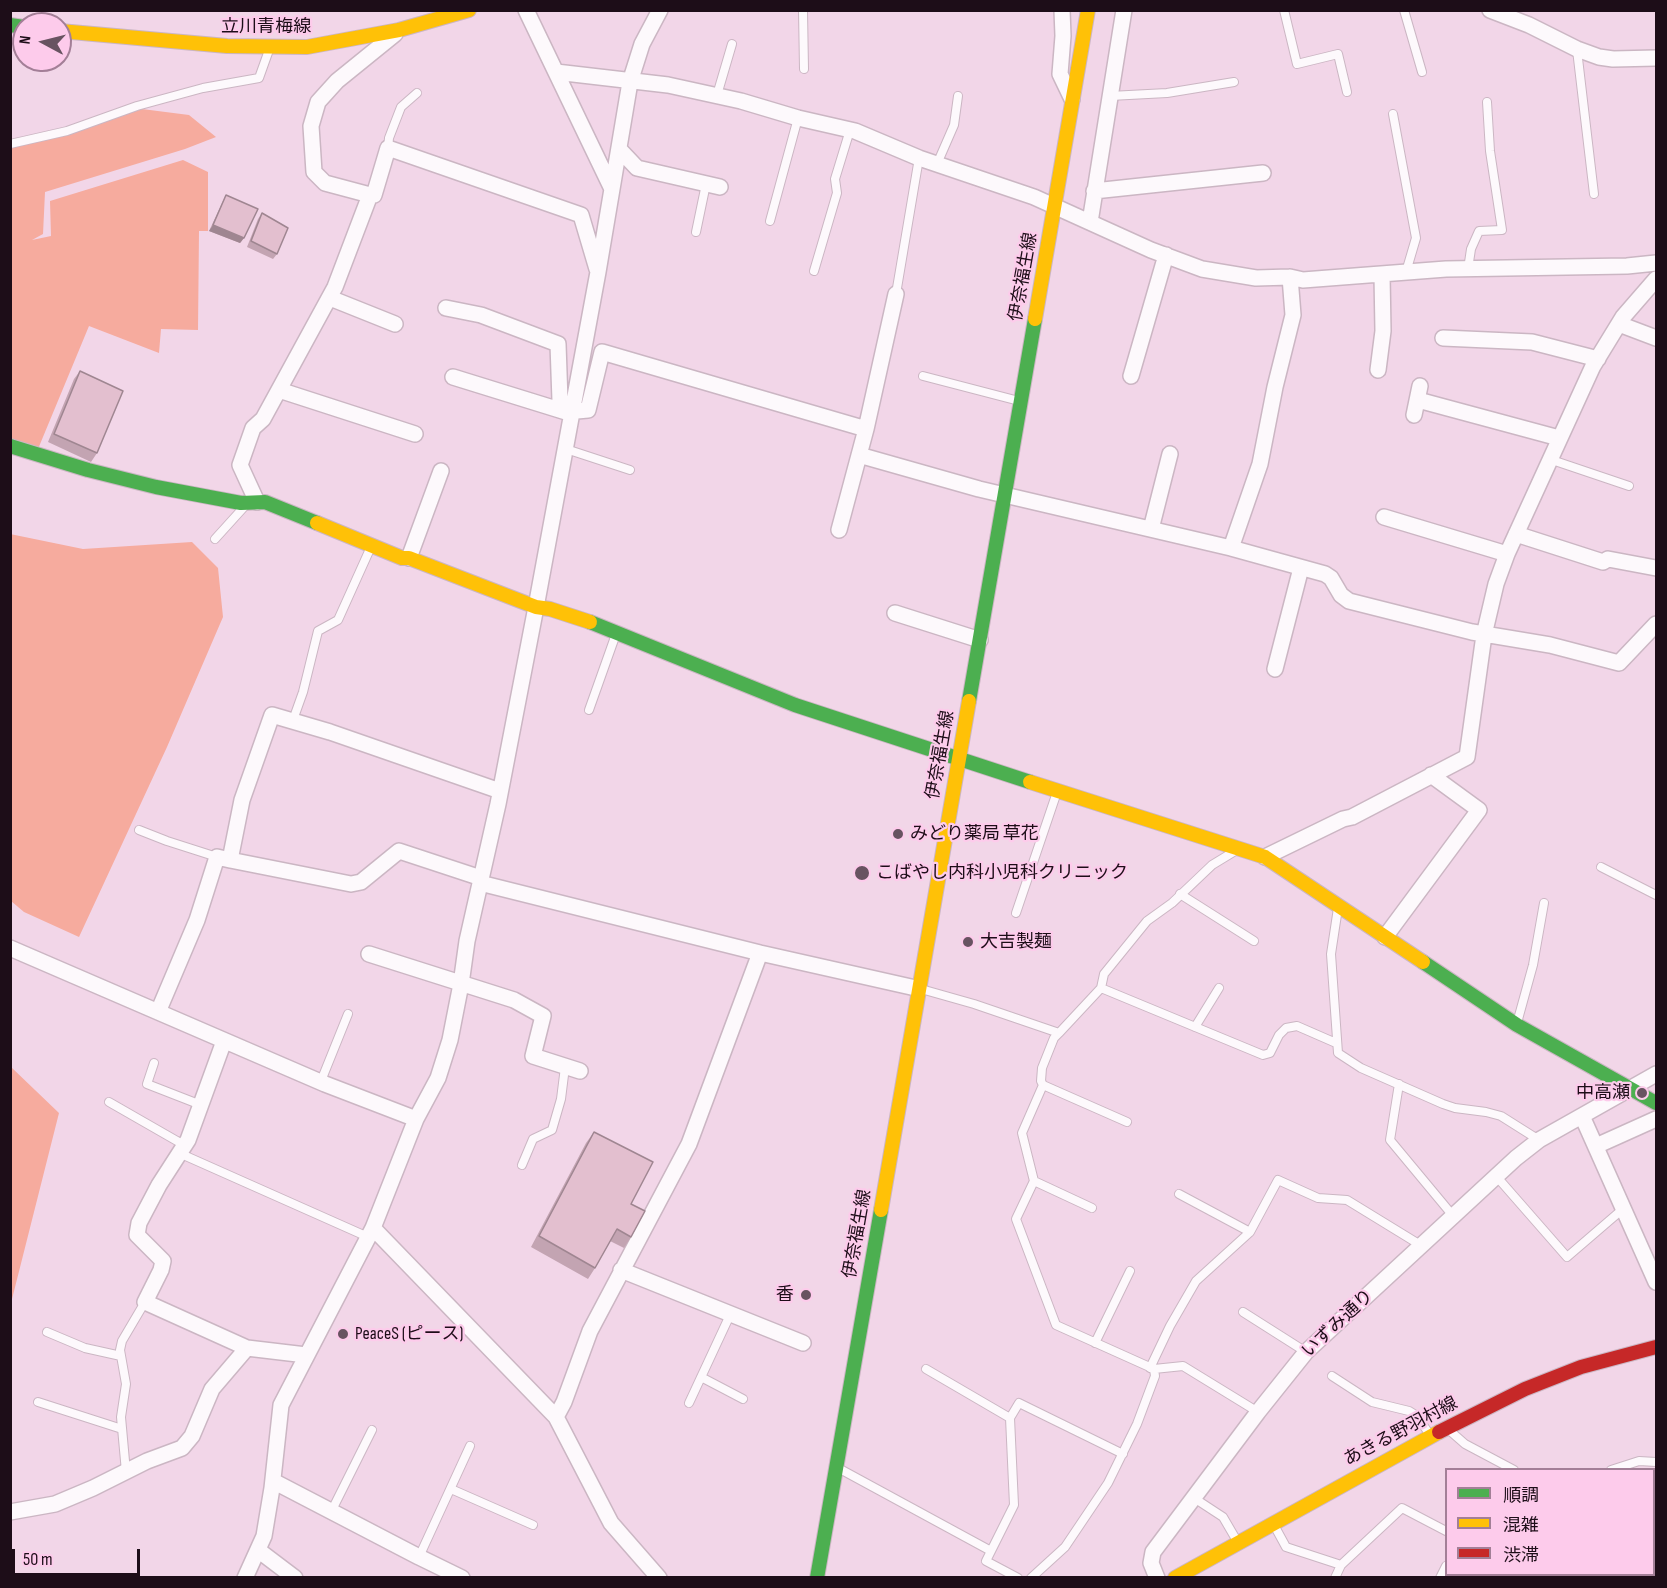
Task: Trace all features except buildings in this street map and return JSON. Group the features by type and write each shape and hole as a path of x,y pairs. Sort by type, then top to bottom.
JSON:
{"main road":[{"name":"立川青梅線","path":"72,32 227,46 308,47 399,30 469,10"},
{"name":"伊奈福生線","path":"817,1578 1088,10"},
{"path":"10,446 156,488 265,502 402,558 409,558 536,607 550,609 617,632 795,705 1265,857 1517,1025 1656,1103"},
{"name":"あきる野羽村線","path":"1175,1578 1446,1428 1525,1389 1581,1367 1656,1347"}],"street":[{"path":"526,10 612,189"},
{"path":"245,1578 264,1536 273,1481 281,1405 371,1232 416,1119 438,1078 450,1040 467,941 500,791 566,449 630,82 642,44 660,10"},
{"path":"1062,10 1064,36 1060,74 1072,99"},
{"path":"1090,222 1124,10"},
{"path":"1490,10 1599,57 1656,58"},
{"path":"399,30 337,81 318,102 311,126 314,172 325,183 374,195 388,148 581,216 598,272"},
{"path":"556,72 668,85 741,100 798,118 849,130 919,158 1055,205 1202,269 1256,278 1290,277 1303,280 1468,268 1627,266 1656,263"},
{"path":"619,149 637,168 713,186"},
{"path":"1094,191 1263,173"},
{"path":"253,502 240,465 253,428 263,419 330,298 349,255 370,195"},
{"path":"1131,376 1166,255"},
{"path":"1378,370 1383,331 1382,275"},
{"path":"1231,548 1260,464 1275,387 1293,315 1290,277"},
{"path":"1265,857 1343,819 1352,817 1467,757 1484,635 1496,584 1507,554 1598,359 1619,324 1656,279"},
{"path":"838,530 866,429 896,294"},
{"path":"330,298 395,324"},
{"path":"446,308 482,315 558,344 560,401 573,411"},
{"path":"1619,324 1656,338"},
{"path":"1443,338 1532,342 1598,359"},
{"path":"453,377 566,412 588,410 602,352 866,429"},
{"path":"279,390 415,434"},
{"path":"1417,400 1560,438"},
{"path":"1151,529 1170,454"},
{"path":"859,455 1004,495 1231,548 1325,574 1331,578 1341,595 1349,601 1484,635 1550,645 1619,663 1656,624"},
{"path":"409,558 441,471"},
{"path":"1384,517 1507,554"},
{"path":"1516,534 1602,562 1608,559 1656,568"},
{"path":"1275,669 1301,568"},
{"path":"895,613 980,640"},
{"path":"158,1012 224,858 272,715 293,720 500,791"},
{"path":"1385,937 1479,810 1431,775"},
{"path":"224,858 351,884 361,882 399,851 481,880 760,953 920,989"},
{"path":"10,948 224,1041 416,1119"},
{"path":"556,1417 564,1402 590,1331 689,1144 760,953"},
{"path":"369,954 514,1000 543,1016 533,1056 573,1069"},
{"path":"224,1041 182,1149 159,1185 137,1230 137,1235 163,1261 145,1302 247,1348 306,1355"},
{"name":"いずみ通り","path":"1157,1578 1151,1563 1153,1552 1306,1352 1539,1140 1656,1074"},
{"path":"1582,1116 1656,1282"},
{"path":"1596,1146 1656,1119"},
{"path":"371,1232 556,1417 611,1523 659,1578"},
{"path":"621,1270 803,1343"},
{"path":"10,1512 56,1504 147,1461 182,1448 192,1436 212,1389 247,1348"},
{"path":"273,1481 462,1578"},
{"path":"258,1550 295,1578"}],"lane":[{"path":"803,10 804,69"},
{"path":"1284,10 1297,64 1338,54 1347,92"},
{"path":"1404,10 1422,72"},
{"path":"717,96 732,44"},
{"path":"10,144 67,131 137,106 203,88 259,78 269,48"},
{"path":"1577,49 1593,194"},
{"path":"1109,96 1167,93 1233,82"},
{"path":"388,148 389,138 401,107 417,93"},
{"path":"937,164 954,125 958,96"},
{"path":"1468,268 1471,249 1479,231 1502,230 1487,102"},
{"path":"1393,114 1416,238 1406,272"},
{"path":"770,221 798,118"},
{"path":"814,271 837,193 835,179 849,130"},
{"path":"896,294 919,158"},
{"path":"696,232 713,186"},
{"path":"923,376 1020,402"},
{"path":"566,449 630,470"},
{"path":"1550,459 1629,486"},
{"path":"215,539 253,502"},
{"path":"293,720 303,692 318,631 338,620 372,546"},
{"path":"590,710 617,632"},
{"path":"1016,913 1058,791"},
{"path":"139,830 167,842 224,858"},
{"path":"1240,848 1212,865 1148,921 1104,974 1101,988 1054,1038 1042,1068 1043,1085 1022,1133 1034,1181 1016,1219 1056,1325 1152,1368 1183,1366 1258,1412"},
{"path":"1601,867 1656,895"},
{"path":"1180,894 1254,941"},
{"path":"1517,1025 1533,964 1544,903"},
{"path":"1338,905 1331,954 1338,1053 1361,1068 1455,1108 1501,1116 1539,1140"},
{"path":"1101,988 1263,1055 1270,1053 1279,1035 1286,1028 1297,1026 1336,1043"},
{"path":"1195,1027 1219,988"},
{"path":"920,989 974,1004 1059,1033"},
{"path":"321,1081 348,1014"},
{"path":"154,1063 147,1084 201,1105"},
{"path":"522,1165 533,1139 552,1130 561,1098 573,1069"},
{"path":"1399,1084 1390,1140 1454,1217"},
{"path":"1043,1085 1127,1122"},
{"path":"109,1102 182,1149 371,1232"},
{"path":"1497,1177 1567,1257 1624,1208"},
{"path":"1031,1578 1065,1547 1108,1483 1123,1454 1155,1376 1152,1368 1170,1326 1196,1281 1250,1232 1278,1180 1317,1198 1347,1200 1422,1246"},
{"path":"1034,1181 1092,1208"},
{"path":"1179,1194 1250,1232"},
{"path":"1095,1342 1130,1271"},
{"path":"126,1472 121,1417 126,1383 120,1350 122,1341 145,1302"},
{"path":"1243,1312 1306,1352"},
{"path":"689,1403 730,1315"},
{"path":"47,1332 85,1348 121,1356"},
{"path":"926,1369 1011,1418"},
{"path":"1332,1376 1372,1402 1409,1411 1417,1416 1430,1437"},
{"path":"701,1377 743,1399"},
{"path":"38,1402 122,1428"},
{"path":"1018,1578 986,1561 1014,1505 1011,1418 1019,1403 1123,1454"},
{"path":"1446,1428 1465,1444 1510,1468"},
{"path":"332,1510 372,1431"},
{"path":"419,1557 470,1446"},
{"path":"1617,1468 1640,1461 1656,1462"},
{"path":"836,1466 991,1551"},
{"path":"451,1489 533,1525"},
{"path":"1194,1498 1223,1517 1238,1542"},
{"path":"1335,1578 1341,1565 1402,1508 1445,1530"},
{"path":"1272,1523 1286,1547 1341,1565"}],"shaded area":[{"path":"142,109 189,115 216,137 185,149 45,192 43,234 32,240 51,236 50,201 183,160 208,172 208,231 199,231 198,330 161,329 159,353 89,326 38,449 11,441 10,148 68,134"},
{"path":"10,534 83,549 192,542 218,568 223,617 167,747 79,937 24,912 11,901"},
{"path":"11,1067 59,1113 11,1303"}],"traffic: fast":[{"path":"969,701 1035,319"},
{"path":"10,446 88,470 156,487 241,503 265,502 317,523"},
{"path":"590,622 795,705 1030,782"},
{"path":"1423,962 1517,1025 1656,1103"},
{"path":"817,1578 881,1210"}],"traffic: slow":[{"path":"72,32 227,46 307,47 399,30 469,10"},
{"path":"1035,319 1088,10"},
{"path":"317,523 402,558 409,558 536,607 550,609 590,622"},
{"path":"881,1210 969,701"},
{"path":"1030,782 1265,857 1423,962"},
{"path":"1175,1578 1439,1432"}],"traffic: jam":[{"path":"1439,1432 1525,1389 1581,1367 1656,1347"}],"place":[{"name":"みどり薬局 草花","path":"898,834"},
{"name":"こばやし内科小児科クリニック","path":"862,873"},
{"name":"大吉製麺","path":"968,942"},
{"name":"中高瀬","path":"1642,1093"},
{"name":"香","path":"806,1295"},
{"name":"PeaceS (ピース)","path":"343,1334"}]}
